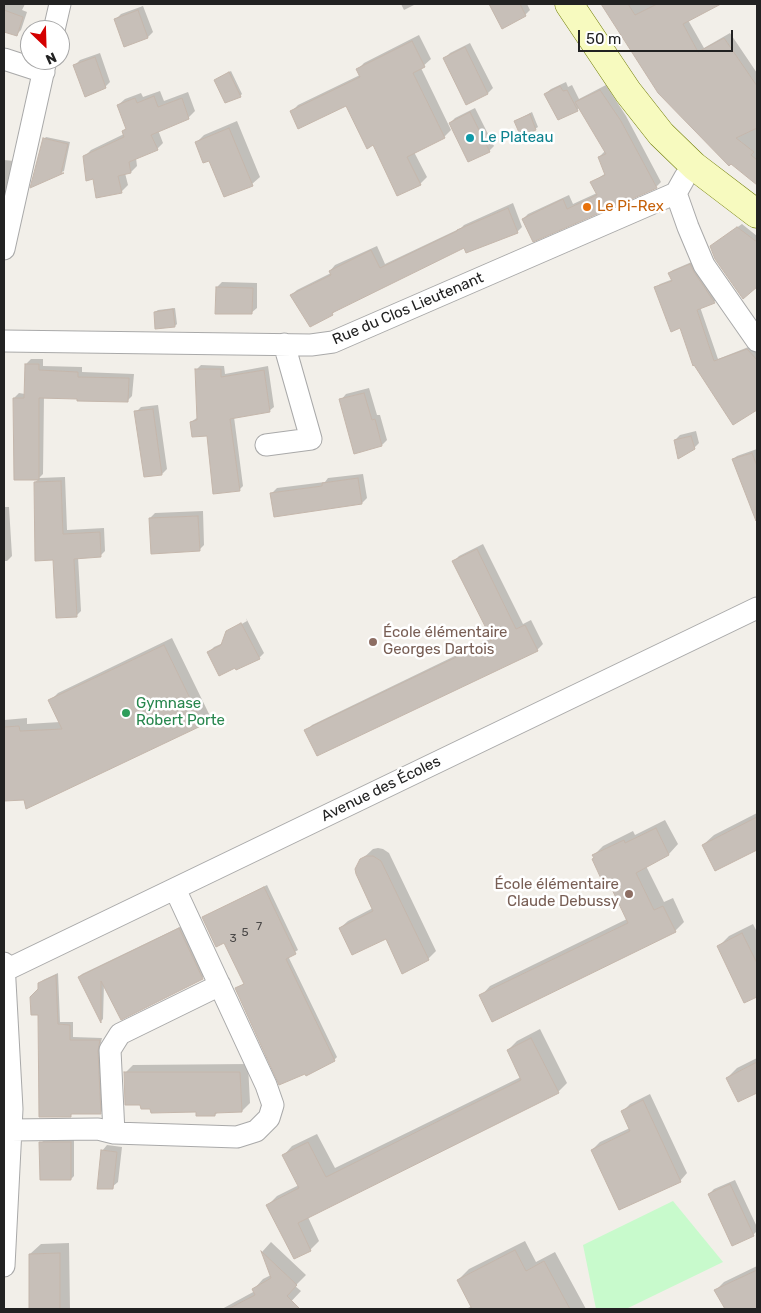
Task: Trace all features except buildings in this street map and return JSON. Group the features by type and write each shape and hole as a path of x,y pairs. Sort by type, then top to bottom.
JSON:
{"main road":[{"path":"569,4 639,108 661,134 694,166 757,214"}],"street":[{"path":"56,20 60,4"},
{"path":"4,59 20,62"},
{"path":"4,249 44,70"},
{"path":"694,166 684,178 676,193 692,240 704,265 757,341"},
{"name":"Rue du Clos Lieutenant","path":"4,341 322,344 344,338 676,193"},
{"path":"266,445 311,439 284,344"},
{"name":"Avenue des Écoles","path":"4,968 175,889 757,608"},
{"path":"11,1130 98,1129 114,1133 237,1137 256,1131 268,1118 273,1105 266,1085 175,889"},
{"path":"4,968 11,1085 11,1130 4,1266"},
{"path":"114,1133 110,1050 120,1034 220,985"}],"green space":[{"path":"673,1201 723,1262 626,1309 596,1309 583,1245"}],"place":[{"name":"Le Plateau","path":"470,138"},
{"name":"Le Pi-Rex","path":"587,207"},
{"name":"École élémentaire Georges Dartois","path":"373,642"},
{"name":"Gymnase Robert Porte","path":"126,713"},
{"name":"École élémentaire Claude Debussy","path":"629,894"}]}
